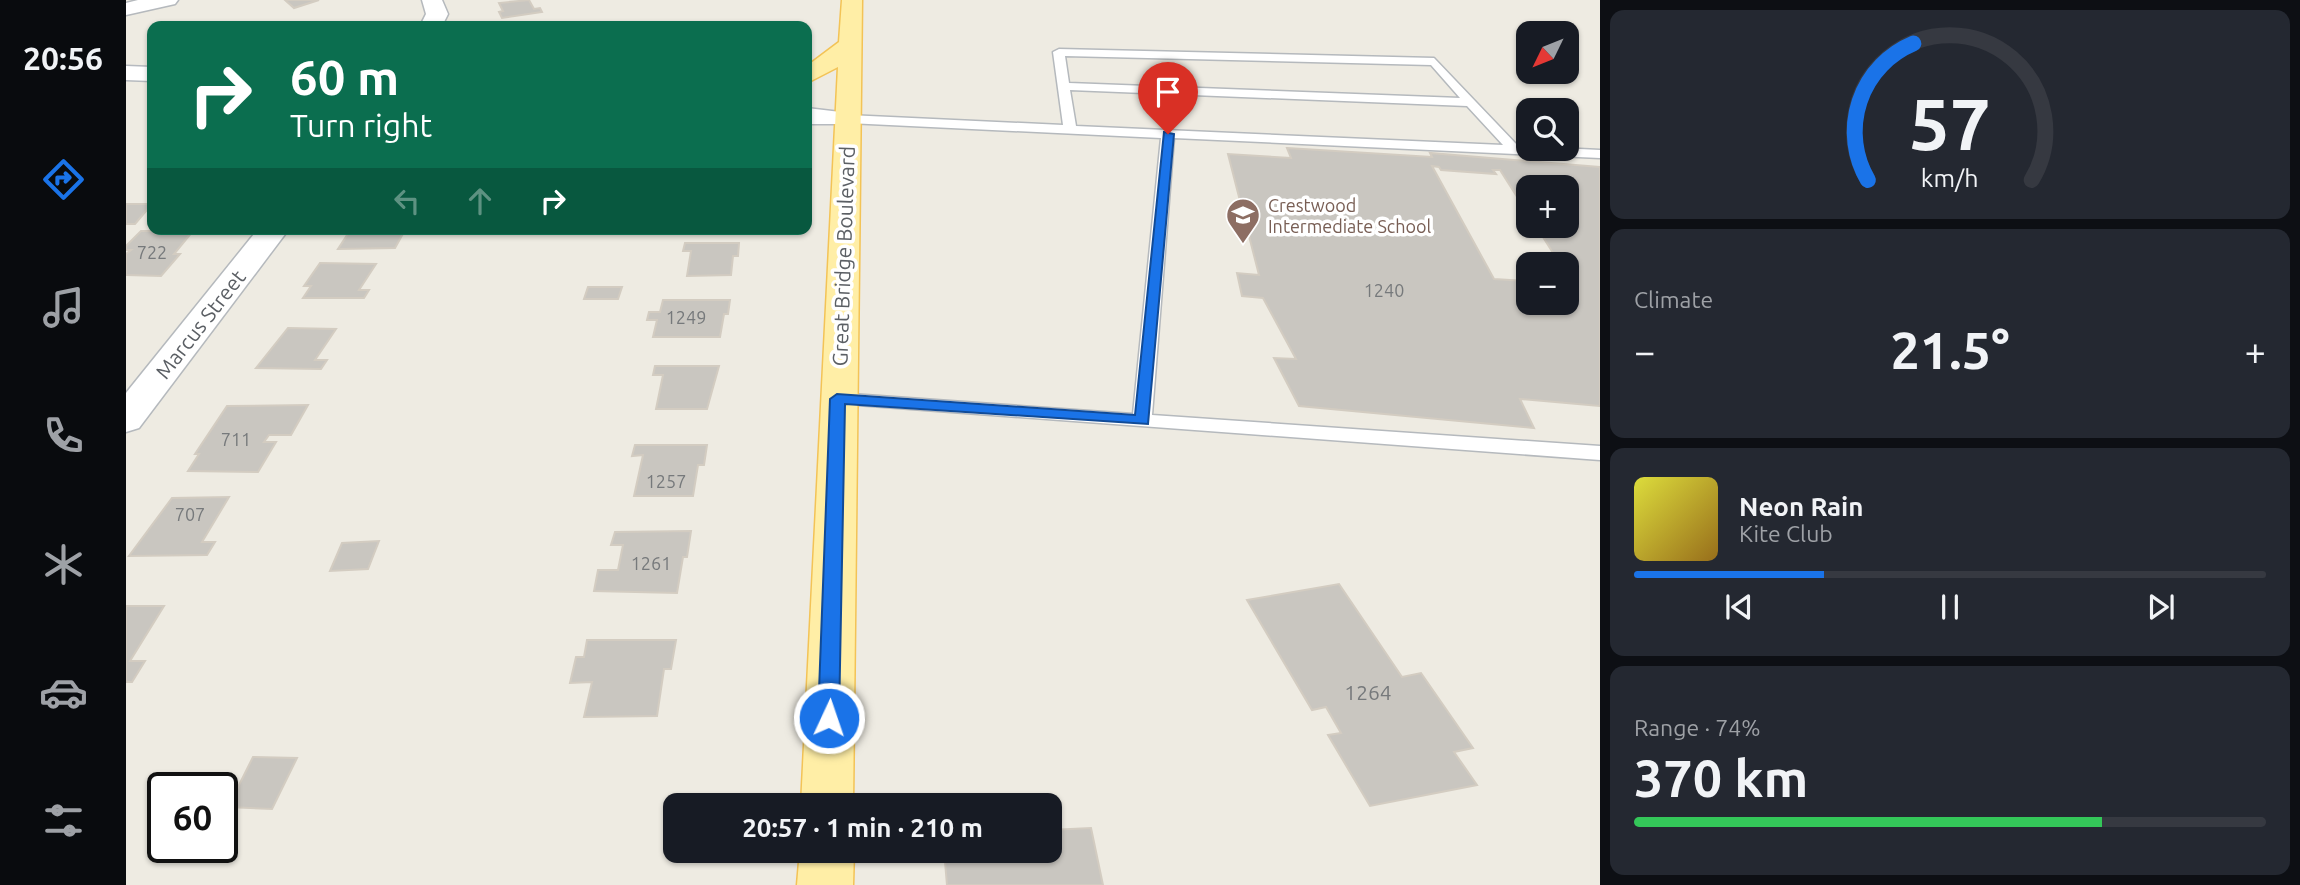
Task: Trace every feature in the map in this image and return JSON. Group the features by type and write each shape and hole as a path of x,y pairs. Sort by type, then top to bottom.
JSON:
{"main road":[{"name":"Great Bridge Boulevard","path":"827,793 837,399 852,0"},
{"path":"812,73 827,65 850,44"},
{"path":"825,885 826,863"}],"street":[{"path":"126,9 168,0"},
{"path":"432,0 437,14 434,21"},
{"path":"126,73 147,74"},
{"path":"812,116 848,119"},
{"name":"Marcus Street","path":"126,419 269,235"}],"lane":[{"path":"1070,130 1059,51 1434,62 1514,150"},
{"path":"1065,86 1471,102"},
{"path":"848,119 1600,154"},
{"path":"1142,421 1168,134"},
{"path":"837,399 1600,453"}],"building":[{"path":"285,0 319,0 294,8"},
{"path":"529,0 534,9 540,8 542,12 502,18 499,12 503,11 499,3"},
{"path":"1287,148 1432,157 1430,153 1600,167 1600,406 1520,399 1534,428 1299,406 1274,358 1296,359 1263,298 1242,296 1237,273 1259,275 1228,154 1291,158","holes":["1432,166 1441,170 1496,174 1493,170 1500,170 1516,195 1516,175 1579,175 1579,238 1544,238 1552,252 1579,252 1579,315 1516,315 1516,280 1494,279"]},
{"path":"126,204 147,204 147,210 135,224 126,224"},
{"path":"141,231 147,231 147,235 190,235 174,254 180,254 161,276 126,275 126,254 131,250 126,250 126,246"},
{"path":"347,235 402,235 395,248 338,249"},
{"path":"685,243 739,243 738,256 733,256 731,275 687,276 691,251 683,251"},
{"path":"320,263 376,264 359,290 369,290 364,298 303,298 311,286 304,286"},
{"path":"588,287 622,287 618,299 584,299"},
{"path":"663,300 730,300 728,314 724,314 720,337 653,337 657,320 647,320 649,312 660,312"},
{"path":"288,328 336,329 315,360 327,360 321,369 256,368"},
{"path":"655,366 719,366 707,409 656,409 663,375 653,375"},
{"path":"308,405 291,435 269,435 264,442 276,442 258,472 188,471 199,454 195,454 227,406"},
{"path":"635,445 707,445 704,465 698,465 693,496 634,496 643,455 632,456"},
{"path":"229,497 202,542 215,542 207,555 129,556 172,498"},
{"path":"691,531 677,593 594,591 598,570 618,570 623,545 611,545 615,532"},
{"path":"379,541 368,569 330,571 342,543"},
{"path":"1339,584 1402,677 1421,673 1473,748 1454,752 1477,785 1370,806 1328,735 1341,733 1326,707 1312,710 1247,600"},
{"path":"126,606 164,606 130,661 145,661 132,682 126,682"},
{"path":"587,640 676,640 671,669 664,669 657,716 584,717 592,682 570,683 576,657 584,657"},
{"path":"253,757 297,758 272,809 238,807 238,787"},
{"path":"1091,828 1103,885 947,885 945,863 1062,863 1062,829"}],"place":[{"name":"Crestwood Intermediate School","path":"1243,245"}],"route":[{"path":"829,718 837,399 1142,421 1168,134"}]}
